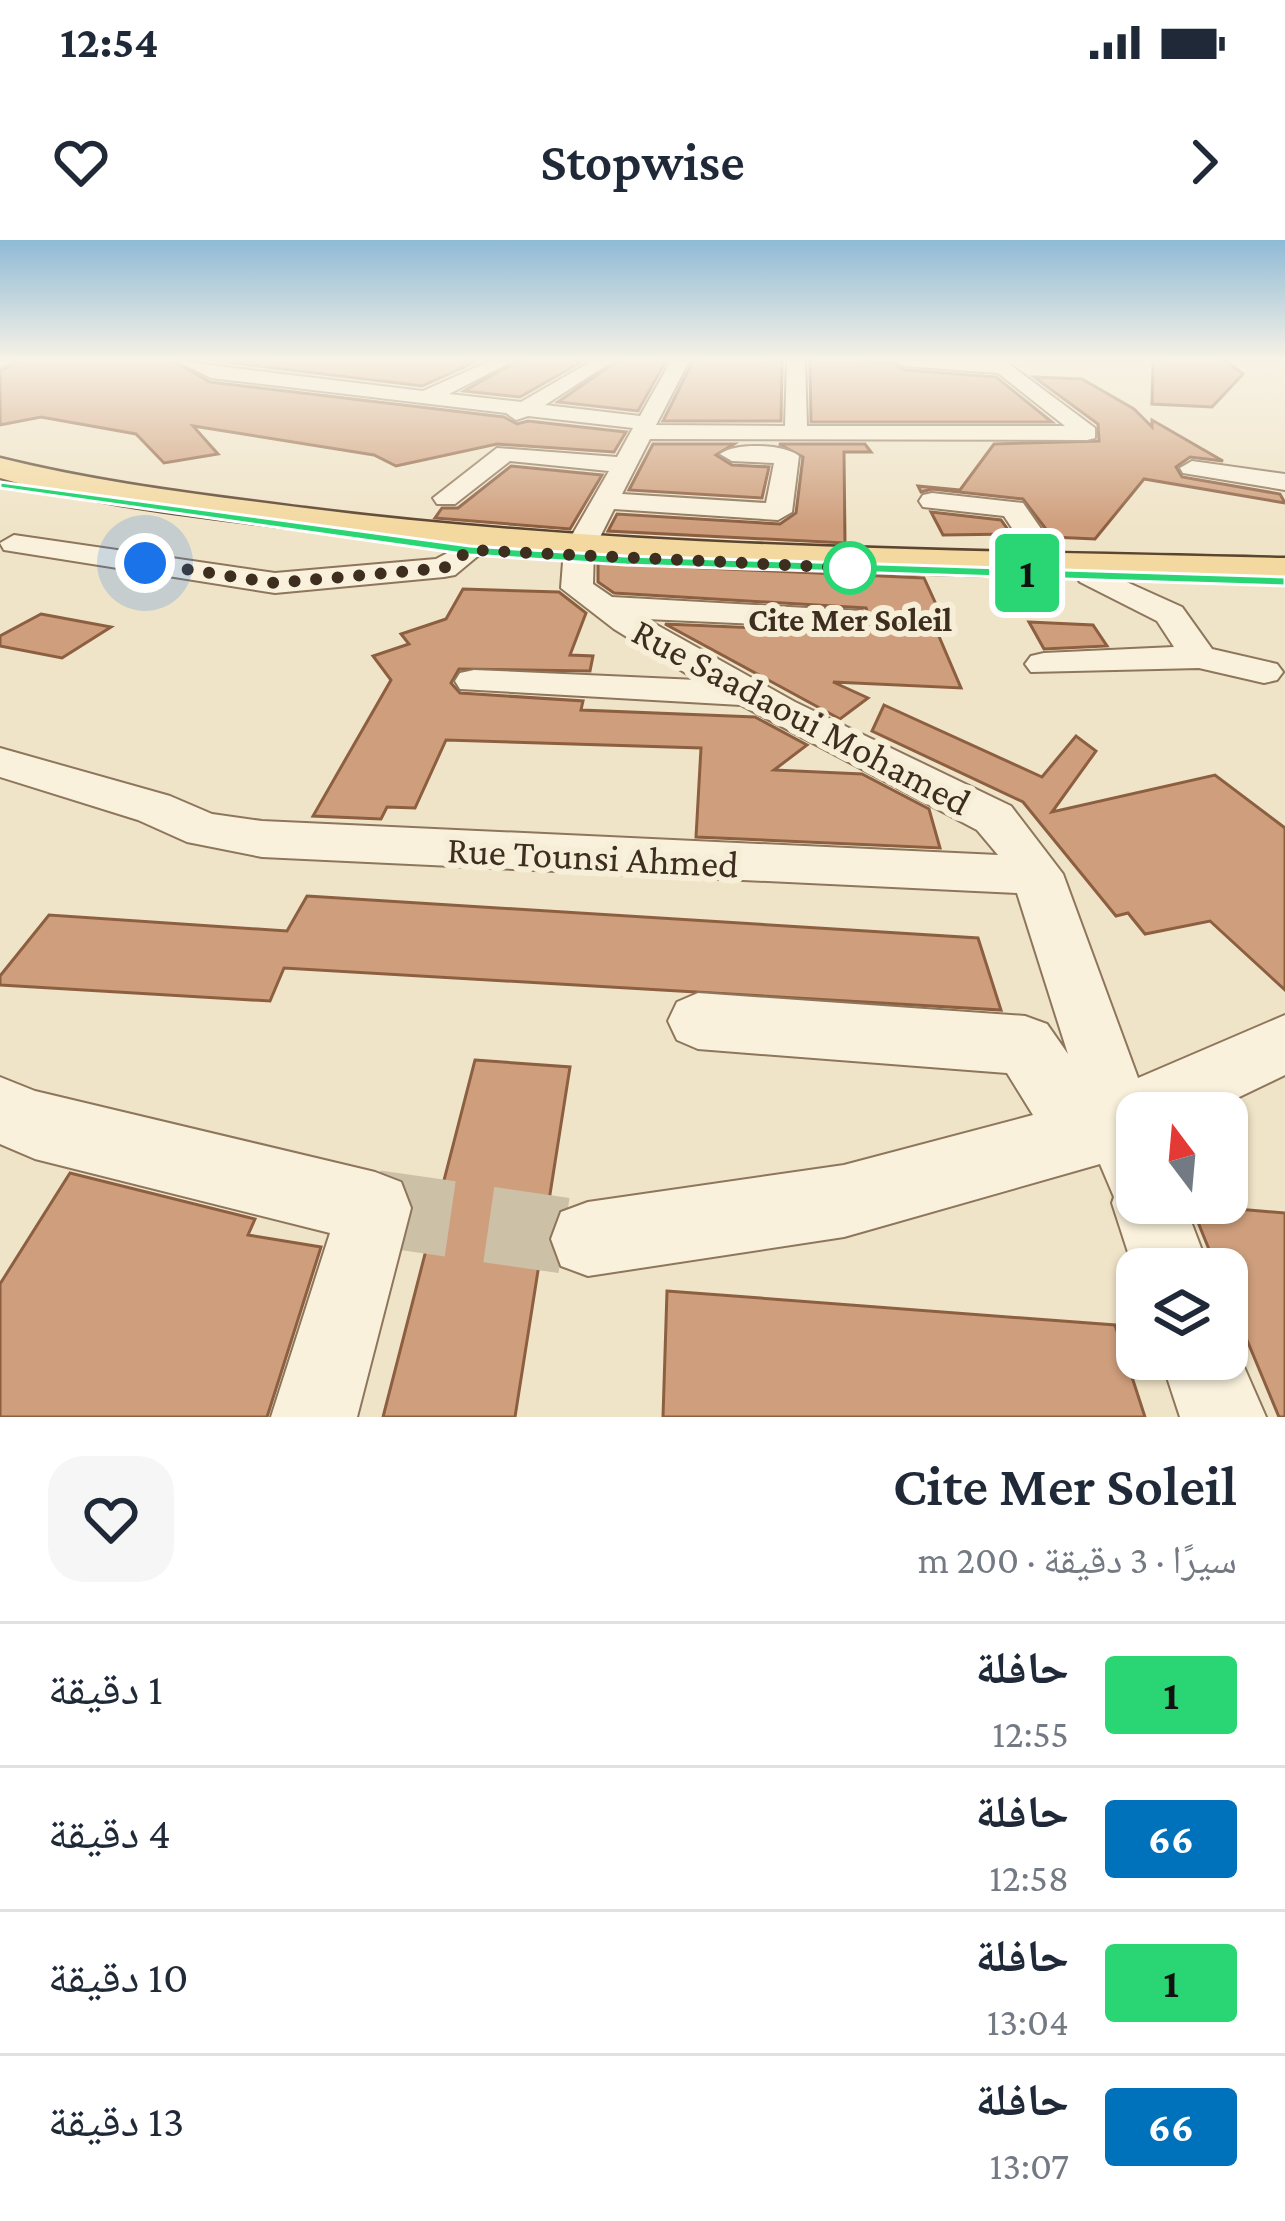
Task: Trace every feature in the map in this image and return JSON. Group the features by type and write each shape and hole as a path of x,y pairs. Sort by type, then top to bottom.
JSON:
{"main road":[{"path":"0,469 60,484 367,529 578,553 1285,581"},
{"path":"0,485 470,550 1285,570"}],"street":[{"path":"382,419 388,416"},
{"path":"494,429 513,416"},
{"path":"549,416 636,443 787,456 778,512 606,501"},
{"path":"578,553 651,416"},
{"path":"796,416 796,429"},
{"path":"446,498 505,453 927,423 1087,433 1065,416"},
{"path":"1192,468 1285,482"},
{"path":"932,501 1013,509 1049,563"},
{"path":"14,544 275,583 444,568 470,550"},
{"name":"Rue Saadaoui Mohamed","path":"578,553 577,588 604,607 751,695 994,818 1012,832 1038,874 1114,1142"},
{"path":"1091,575 1170,614 1199,658"},
{"path":"604,607 850,618"},
{"path":"1044,664 1199,658 1264,672"},
{"path":"474,681 751,695"},
{"name":"Rue Tounsi Ahmed","path":"0,762 154,808 204,830 262,839 1038,874"},
{"path":"698,1021 1025,1045 1114,1142"},
{"path":"588,1239 844,1202 1114,1142 1285,1044"},
{"path":"0,1110 35,1125 375,1208 314,1417"},
{"path":"1209,1380 1222,1417"}],"building":[{"path":"0,416 495,416 517,424 528,421 626,432 614,452 497,444 396,466 374,455 193,426 218,454 164,463 136,434 41,417 0,425"},
{"path":"666,416 781,416 781,421 663,421"},
{"path":"811,416 1044,416 1052,422 811,422"},
{"path":"1087,416 1141,416 1152,427 1152,420 1223,461 1190,457 1176,467 1182,477 1280,494 1285,503 1144,479 1095,539 1052,537 1023,499 932,489 921,492 918,486 960,490 994,444 1099,441 1098,424"},
{"path":"653,444 734,444 716,455 732,465 769,467 762,498 629,490"},
{"path":"779,444 865,444 871,452 844,452 845,543 608,531 617,514 780,524 796,513 803,457"},
{"path":"511,466 602,475 570,529 435,518 442,508 458,508"},
{"path":"931,512 1001,520 1011,534 943,535"},
{"path":"598,563 924,578 940,613 929,613 961,688 833,682 868,698 840,719 665,624 850,632 871,621 866,608 614,593 598,582"},
{"path":"463,589 559,592 586,613 570,655 593,656 590,671 459,669 451,683 460,693 583,701 581,710 755,717 807,745 774,770 862,774 929,809 940,848 696,837 701,748 446,740 415,808 387,807 381,819 313,816 391,680 373,656 409,644 401,634 446,619"},
{"path":"41,614 111,627 62,658 0,646 0,636"},
{"path":"1029,622 1093,625 1107,646 1044,649"},
{"path":"884,705 1042,777 1076,736 1096,751 1052,812 1215,775 1285,828 1285,990 1210,921 1145,934 1128,913 1116,916 1023,802 872,731"},
{"path":"307,896 978,938 1001,1010 284,968 270,1001 0,985 0,976 49,915 287,931"},
{"path":"475,1060 570,1067 515,1417 383,1417"},
{"path":"70,1173 255,1219 248,1235 321,1247 267,1417 0,1417 0,1284"},
{"path":"1248,1210 1285,1213 1285,1417 1279,1417 1248,1342 1248,1248 1208,1248 1199,1224 1248,1224"},
{"path":"667,1291 1115,1325 1116,1380 1133,1380 1145,1417 663,1417"}],"tunnel":[{"path":"375,1208 588,1239"}],"bus line":[{"name":"1","path":"0,485 470,550 626,560 1285,581"}],"place":[{"name":"Cite Mer Soleil","path":"850,568"}],"route":[{"path":"145,563 275,583 444,568 470,550 850,568"}]}
